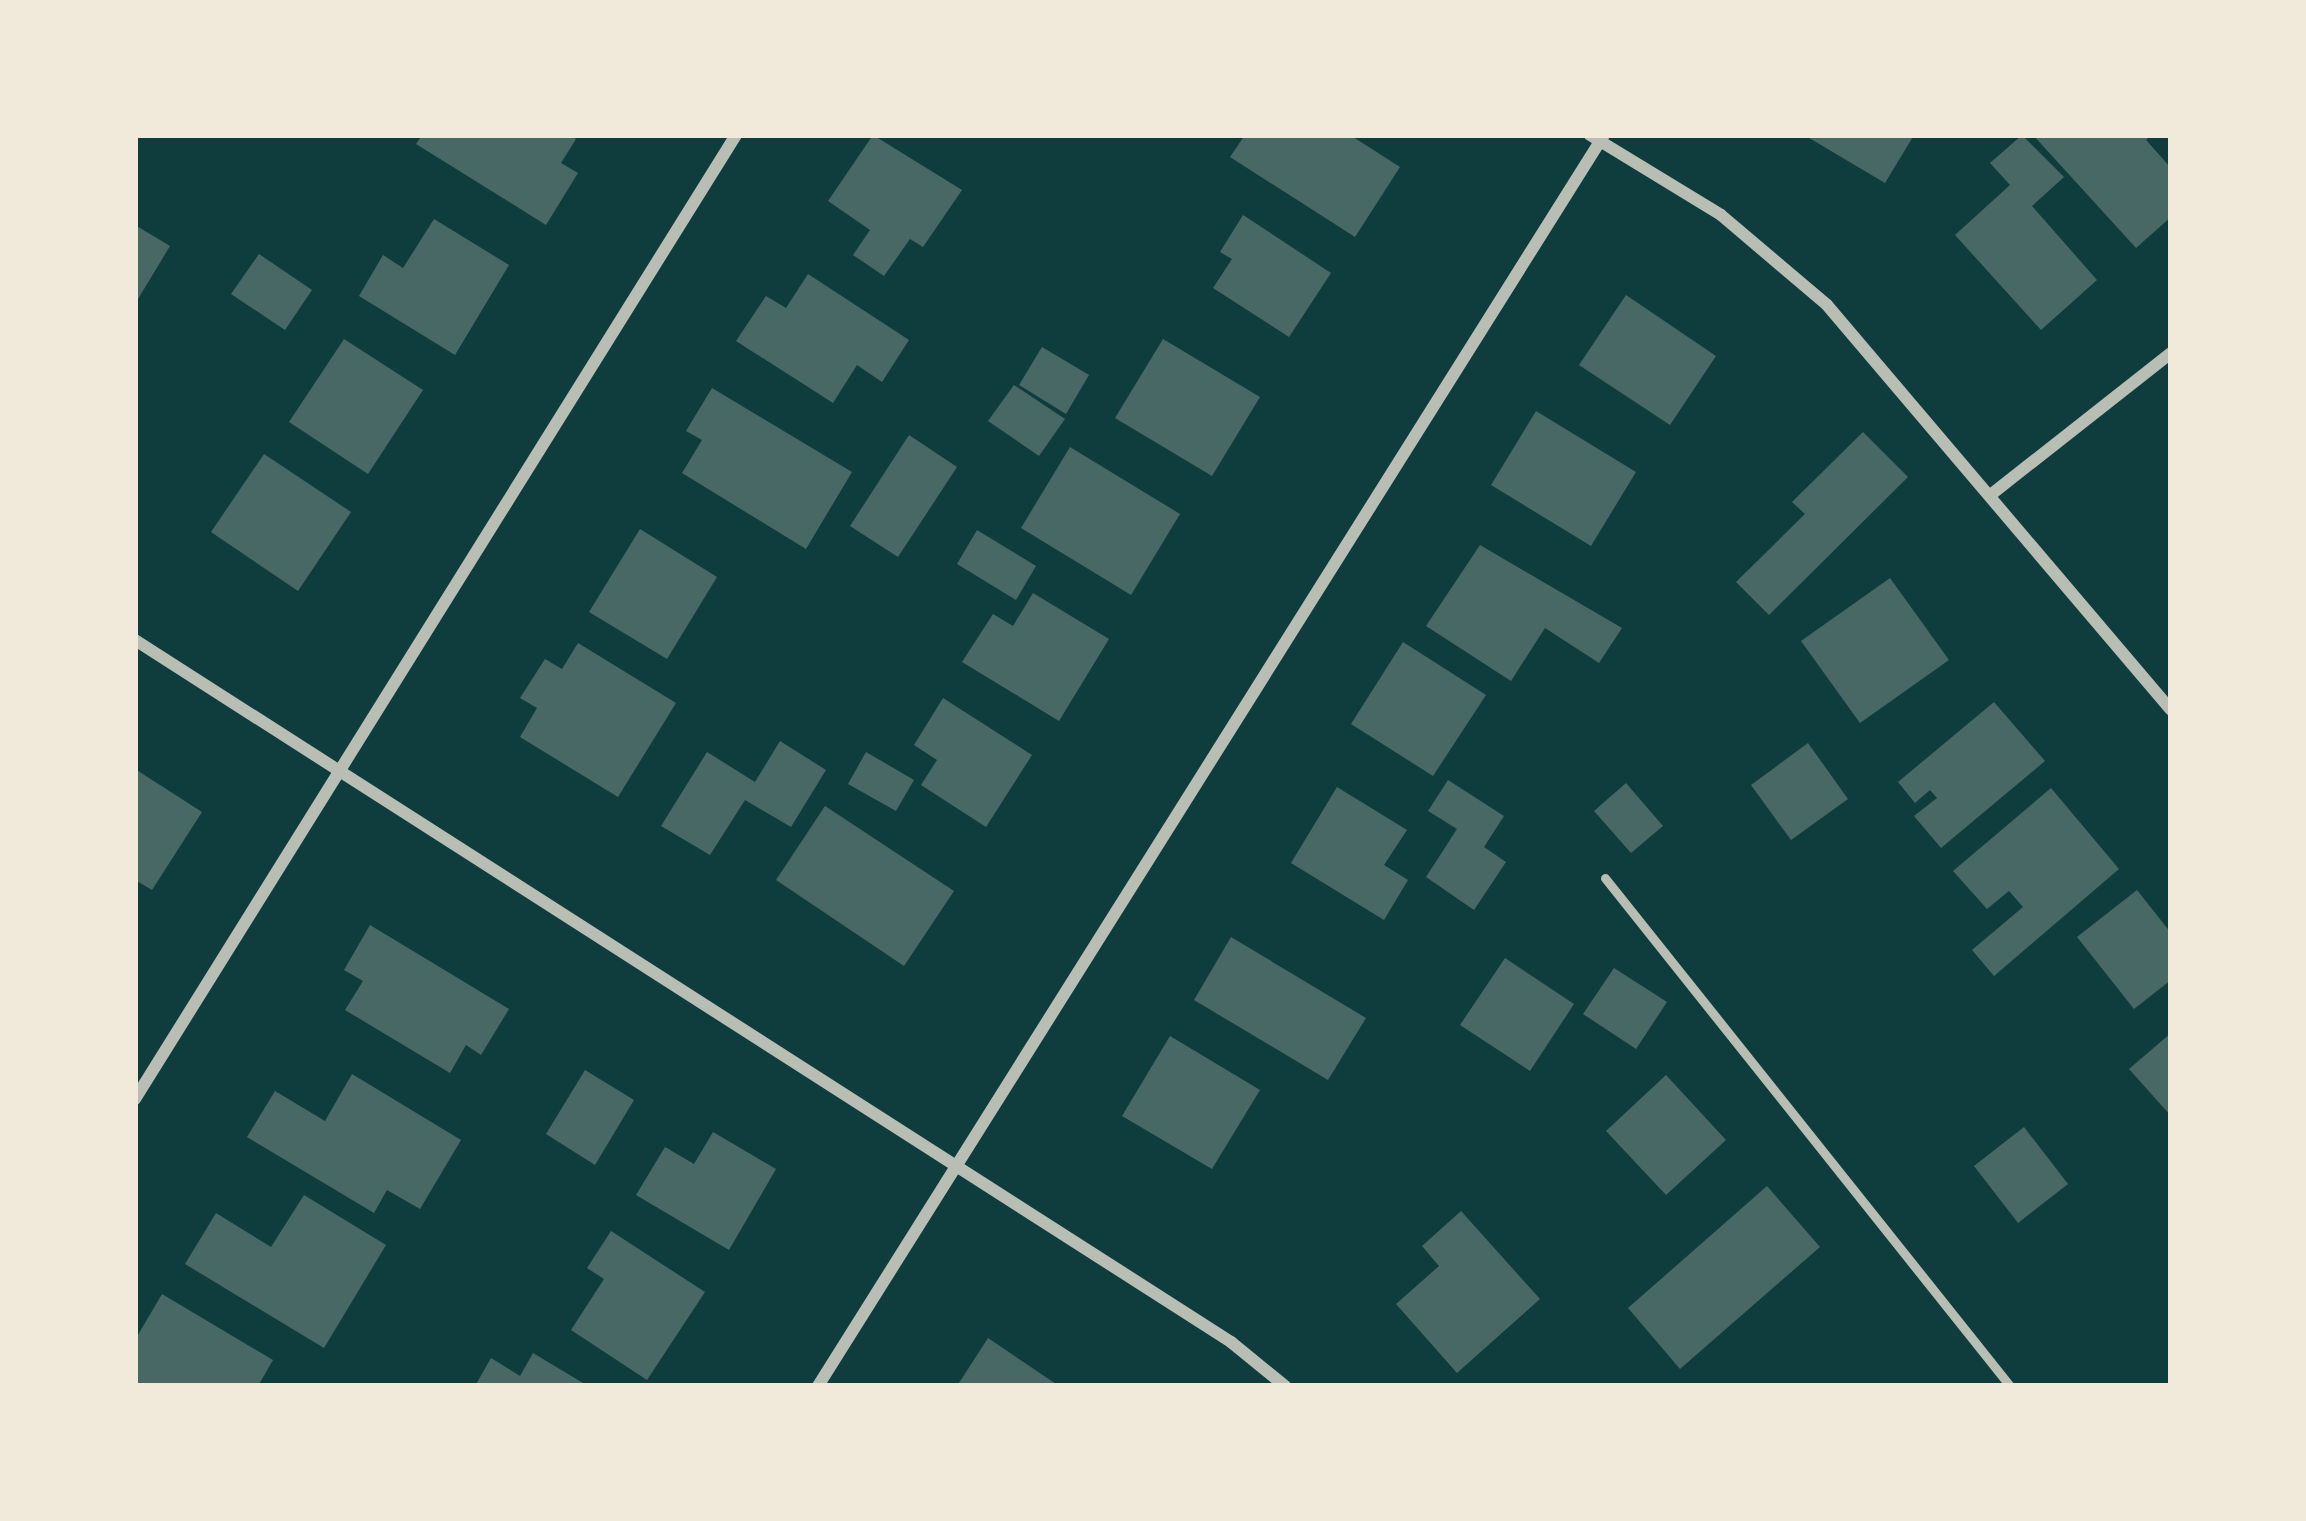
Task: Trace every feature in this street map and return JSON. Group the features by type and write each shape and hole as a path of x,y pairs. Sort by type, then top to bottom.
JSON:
{"street":[{"path":"135,1099 736,135"},
{"path":"818,1386 1598,137 1721,214 1827,305 1994,493 2171,710"},
{"path":"1994,493 2171,353"},
{"path":"135,640 340,767 1231,1342 1285,1386"}],"lane":[{"path":"1605,878 2010,1386"}],"building":[{"path":"422,135 570,135 576,139 561,163 578,173 546,225 416,144"},
{"path":"873,135 962,190 923,247 910,239 884,276 853,255 870,230 828,201"},
{"path":"1245,135 1350,135 1400,167 1355,237 1230,157"},
{"path":"1804,135 1914,135 1885,183"},
{"path":"2022,135 2064,177 2032,206 2097,280 2041,330 1955,235 2010,185 1990,163"},
{"path":"2033,135 2151,135 2146,140 2171,168 2171,217 2136,248"},
{"path":"1243,215 1331,273 1289,337 1213,288 1232,259 1220,252"},
{"path":"434,219 509,265 455,355 359,296 383,255 403,268"},
{"path":"135,225 170,246 135,304"},
{"path":"259,254 312,290 285,330 231,294"},
{"path":"808,274 909,340 882,382 857,365 833,403 736,341 766,296 786,308"},
{"path":"1626,295 1716,356 1670,425 1579,365"},
{"path":"344,339 423,390 368,474 289,422"},
{"path":"1163,339 1260,397 1212,476 1115,418"},
{"path":"1042,347 1089,375 1066,414 1019,385"},
{"path":"1014,385 1065,419 1039,456 988,421"},
{"path":"712,388 852,472 806,549 682,473 702,440 686,431"},
{"path":"1536,411 1636,472 1591,546 1491,485"},
{"path":"1863,432 1908,477 1769,615 1736,582 1805,514 1792,502"},
{"path":"909,435 957,467 898,557 850,526"},
{"path":"1070,447 1180,514 1131,595 1021,528"},
{"path":"264,454 351,512 298,591 211,532"},
{"path":"640,529 717,577 667,659 589,612"},
{"path":"977,530 1036,566 1016,600 957,564"},
{"path":"1480,545 1622,628 1599,663 1545,628 1511,681 1426,626"},
{"path":"1890,578 1949,660 1860,723 1801,641"},
{"path":"1033,593 1109,639 1059,721 962,662 993,614 1013,626"},
{"path":"1403,642 1486,695 1433,776 1351,724"},
{"path":"578,643 676,703 618,797 520,737 537,708 520,698 545,659 562,669"},
{"path":"943,698 1032,755 986,827 921,785 937,760 914,745"},
{"path":"1994,702 2045,761 1941,848 1914,816 1937,798 1930,790 1915,803 1898,782"},
{"path":"780,741 826,770 791,827 745,800 710,855 661,826 707,752 755,782"},
{"path":"1808,743 1848,799 1791,840 1751,785"},
{"path":"866,752 914,780 896,811 848,784"},
{"path":"135,769 202,812 152,890 135,880"},
{"path":"1448,780 1504,816 1484,847 1506,862 1474,910 1426,877 1457,829 1428,811"},
{"path":"1626,783 1663,826 1631,853 1594,811"},
{"path":"1337,787 1407,830 1384,865 1408,880 1384,920 1291,863"},
{"path":"2051,788 2119,869 1994,976 1972,950 2023,907 2009,891 1987,909 1953,871"},
{"path":"825,806 954,891 904,966 776,880"},
{"path":"2137,890 2171,933 2171,980 2134,1009 2077,937"},
{"path":"370,925 509,1009 481,1055 466,1045 450,1073 345,1010 363,981 344,970"},
{"path":"1231,937 1366,1018 1328,1080 1194,1000"},
{"path":"1505,958 1574,1004 1530,1071 1460,1025"},
{"path":"1614,968 1667,1002 1636,1049 1583,1014"},
{"path":"2171,1033 2171,1116 2129,1069"},
{"path":"1170,1036 1260,1090 1212,1169 1122,1116"},
{"path":"585,1070 634,1100 595,1165 546,1134"},
{"path":"352,1074 461,1140 420,1209 387,1190 374,1213 247,1137 275,1091 325,1121"},
{"path":"1666,1075 1726,1140 1666,1195 1606,1131"},
{"path":"2024,1127 2068,1184 2018,1223 1974,1166"},
{"path":"713,1132 776,1169 729,1250 636,1195 665,1147 694,1164"},
{"path":"1767,1186 1820,1247 1680,1369 1628,1308"},
{"path":"304,1195 386,1245 324,1348 185,1264 216,1213 271,1247"},
{"path":"1461,1211 1540,1299 1457,1373 1396,1304 1439,1266 1422,1246"},
{"path":"611,1231 705,1292 647,1380 571,1330 604,1279 587,1268"},
{"path":"162,1294 273,1360 258,1386 135,1383 135,1340"},
{"path":"988,1338 1059,1386 957,1386"},
{"path":"533,1353 588,1386 475,1386 491,1358 520,1376"}]}
